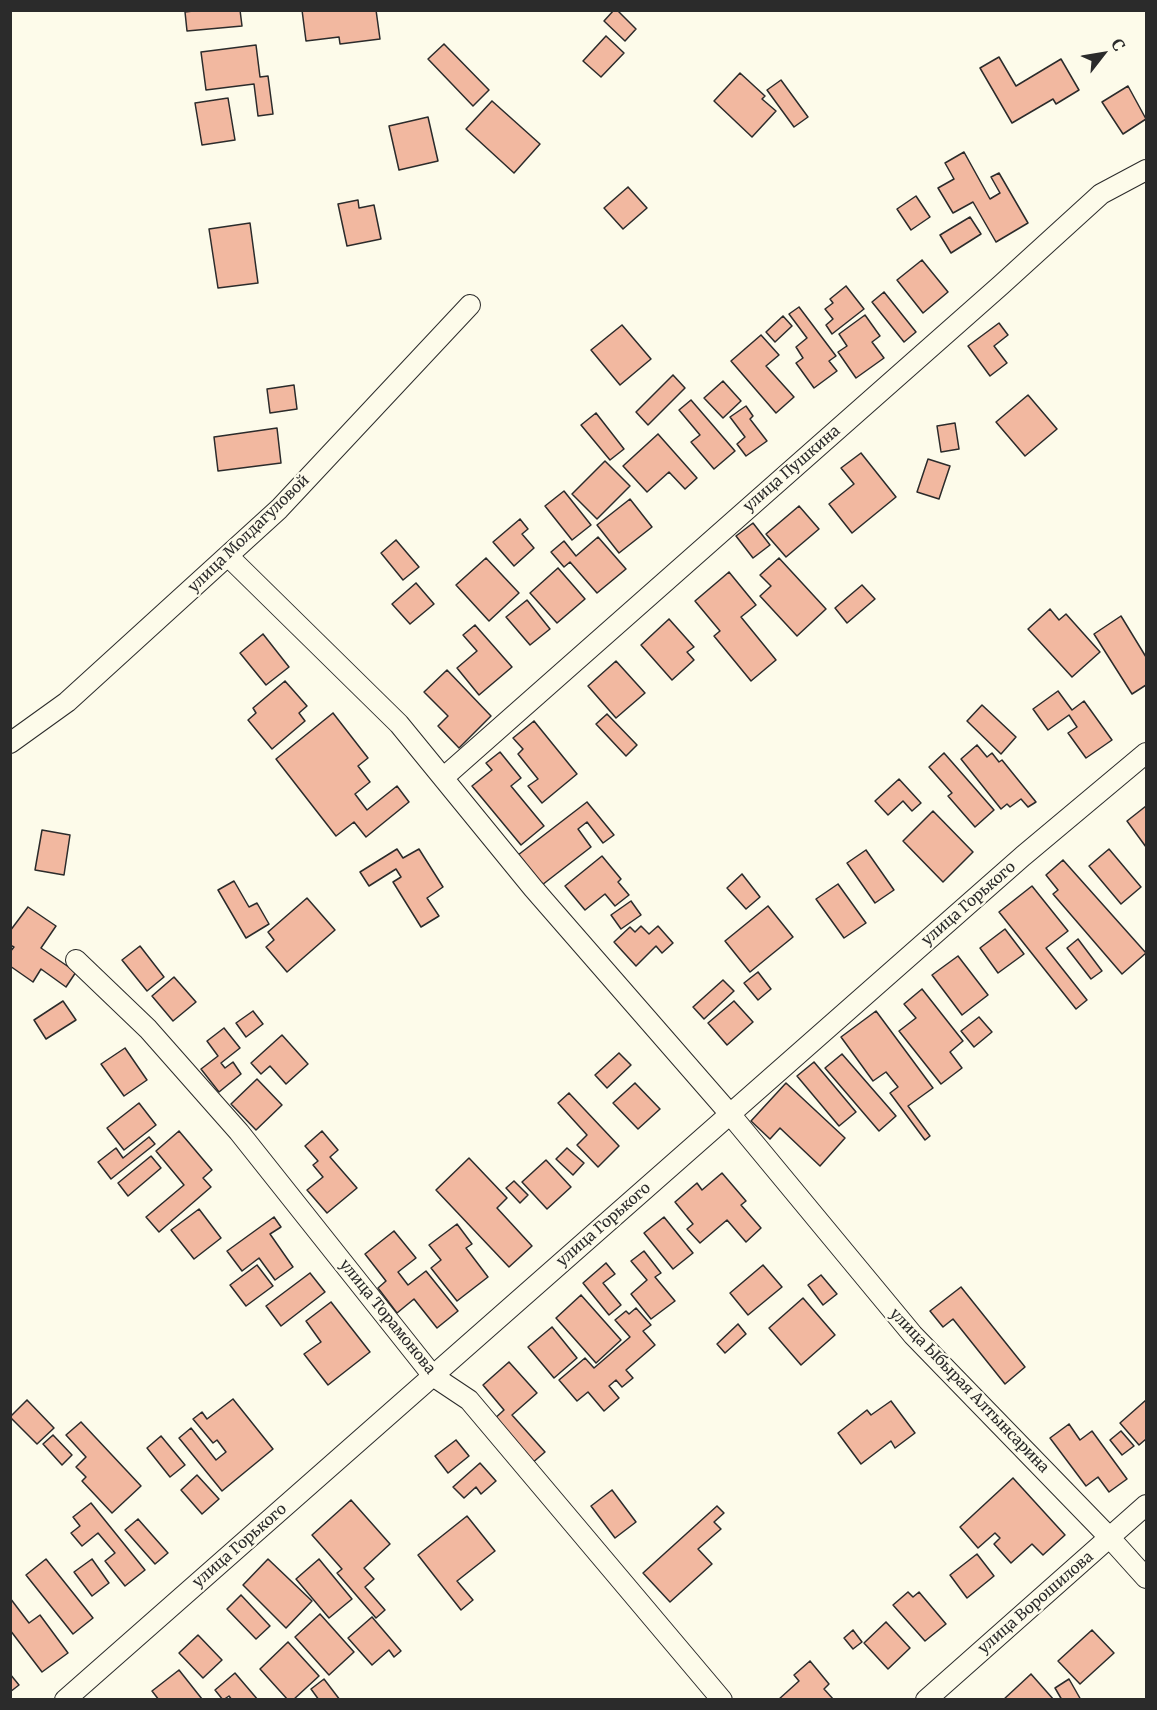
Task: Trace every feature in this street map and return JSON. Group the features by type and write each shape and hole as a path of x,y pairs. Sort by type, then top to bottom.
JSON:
{"street":[{"name":"улица Пушкина","path":"443,778 1101,194 1146,170"},
{"name":"улица Молдагуловой","path":"10,743 67,702 279,509 470,305"},
{"name":"улица Ыбырая Алтынсарина","path":"228,556 399,724 533,888 730,1114 913,1335 1146,1578"},
{"name":"улица Горького","path":"65,1700 1023,856 1146,753"},
{"name":"улица Торамонова","path":"76,960 148,1029 239,1132 433,1376 469,1400 722,1700"},
{"name":"улица Ворошилова","path":"926,1700 1146,1505"}],"building":[{"path":"240,10 242,26 187,31 185,12"},
{"path":"302,10 376,10 380,39 340,44 339,37 306,41"},
{"path":"614,10 617,10 636,29 625,41 604,21"},
{"path":"606,36 624,53 601,77 583,61"},
{"path":"444,44 489,90 473,106 428,59"},
{"path":"256,45 260,77 268,76 273,114 258,116 254,84 206,90 201,52"},
{"path":"999,57 1016,86 1061,59 1079,90 1056,104 1053,99 1012,123 980,68"},
{"path":"740,73 765,96 762,99 776,111 752,137 714,101"},
{"path":"781,80 808,117 794,127 767,90"},
{"path":"1128,86 1146,119 1123,134 1102,102"},
{"path":"228,98 235,140 202,145 195,103"},
{"path":"492,101 540,144 514,173 466,129"},
{"path":"428,117 438,161 399,170 389,126"},
{"path":"964,152 990,199 1000,193 991,177 999,173 1028,223 996,242 973,202 953,213 938,188 954,179 945,163"},
{"path":"628,187 647,208 623,229 604,208"},
{"path":"916,196 930,217 911,230 897,209"},
{"path":"358,200 359,208 374,205 381,239 347,246 338,204"},
{"path":"970,217 981,234 951,253 940,235"},
{"path":"250,223 258,283 218,288 209,229"},
{"path":"922,260 948,292 923,313 897,280"},
{"path":"846,286 864,309 832,334 826,325 833,319 825,309 833,303 830,299"},
{"path":"884,292 916,332 904,342 872,302"},
{"path":"799,307 836,356 829,361 837,371 814,388 796,363 803,358 796,347 807,338 789,314"},
{"path":"865,315 880,336 872,342 884,358 856,378 838,352 847,346 839,334"},
{"path":"783,316 792,326 775,342 766,332"},
{"path":"999,323 1008,335 994,346 1007,363 990,376 968,346"},
{"path":"622,325 651,359 620,385 591,350"},
{"path":"761,335 779,355 766,366 794,397 776,413 731,361"},
{"path":"673,375 685,388 648,425 636,412"},
{"path":"723,381 741,401 723,418 704,398"},
{"path":"294,385 297,409 270,413 267,389"},
{"path":"1028,395 1057,429 1025,456 996,422"},
{"path":"691,400 735,451 714,469 691,442 700,435 679,410"},
{"path":"746,406 753,416 750,419 767,441 746,456 737,444 745,437 730,417"},
{"path":"596,413 624,449 610,460 581,425"},
{"path":"955,423 959,449 941,452 937,426"},
{"path":"277,428 281,463 218,471 214,437"},
{"path":"658,434 697,478 685,489 669,472 647,492 623,466"},
{"path":"861,453 896,497 852,533 829,504 854,484 841,468"},
{"path":"928,459 950,466 939,499 917,492"},
{"path":"605,461 630,486 597,519 572,494"},
{"path":"564,491 591,525 572,540 545,506"},
{"path":"630,499 652,527 619,553 597,525"},
{"path":"799,506 819,529 786,557 766,534"},
{"path":"520,519 528,529 522,534 534,548 514,566 493,542"},
{"path":"753,523 770,545 753,558 736,536"},
{"path":"598,537 626,569 597,593 570,562 564,567 551,552 564,541 576,556"},
{"path":"396,540 419,567 403,580 381,553"},
{"path":"486,558 519,593 489,621 456,585"},
{"path":"779,558 826,609 797,636 760,596 771,586 760,575"},
{"path":"558,568 585,599 557,623 530,593"},
{"path":"729,572 756,605 741,617 776,660 751,681 714,636 720,631 695,601"},
{"path":"416,583 434,604 410,624 392,604"},
{"path":"862,585 875,599 847,623 835,608"},
{"path":"527,600 550,629 530,645 506,617"},
{"path":"1050,609 1059,620 1066,614 1100,652 1072,677 1028,629"},
{"path":"1121,616 1146,657 1146,685 1132,694 1094,634"},
{"path":"669,619 694,647 687,652 694,660 672,680 641,645"},
{"path":"475,625 512,667 479,695 457,668 477,651 463,635"},
{"path":"263,634 289,667 266,685 240,653"},
{"path":"616,661 645,693 616,718 588,686"},
{"path":"447,670 491,716 459,748 438,726 448,716 424,692"},
{"path":"285,681 307,706 299,713 305,721 272,749 248,720 256,713 253,708"},
{"path":"1058,691 1072,710 1084,701 1112,740 1086,758 1068,733 1077,727 1069,715 1048,730 1033,709"},
{"path":"982,705 1016,737 1001,754 967,721"},
{"path":"333,713 368,758 358,766 370,782 355,794 367,810 397,786 409,802 366,837 354,822 336,836 276,759"},
{"path":"607,714 637,745 626,756 596,724"},
{"path":"534,721 577,774 542,803 528,786 538,779 518,754 523,749 513,738"},
{"path":"977,745 987,757 992,753 999,762 1002,760 1036,802 1028,807 1021,799 1010,807 1007,804 1001,809 961,759"},
{"path":"500,752 521,778 511,786 544,826 521,845 472,786 492,770 486,763"},
{"path":"944,753 994,810 975,827 948,796 952,793 929,767"},
{"path":"899,779 921,803 912,811 903,801 888,815 875,801"},
{"path":"587,802 614,835 603,843 587,822 578,829 591,847 542,885 518,855"},
{"path":"1146,806 1146,847 1127,821"},
{"path":"933,811 973,852 943,882 903,841"},
{"path":"42,830 70,835 64,875 35,870"},
{"path":"397,849 403,858 419,849 443,887 427,898 439,916 421,927 393,882 401,877 396,869 369,886 360,872"},
{"path":"1109,849 1141,887 1121,904 1089,866"},
{"path":"866,850 894,890 875,903 847,863"},
{"path":"602,856 621,879 618,882 629,895 615,906 605,894 585,910 565,886"},
{"path":"1063,860 1146,953 1122,974 1053,894 1058,890 1046,875"},
{"path":"742,874 760,897 746,909 727,888"},
{"path":"234,881 249,907 257,903 269,924 246,938 218,890"},
{"path":"838,884 866,923 844,938 816,899"},
{"path":"1032,886 1068,931 1046,948 1087,1000 1076,1009 999,912"},
{"path":"307,898 335,930 287,972 266,947 274,940 268,932"},
{"path":"631,901 641,915 621,929 611,915"},
{"path":"768,906 793,937 750,972 725,941"},
{"path":"28,907 56,926 41,948 76,972 66,987 41,969 33,982 10,966 10,952 14,947 10,945 10,931"},
{"path":"641,926 649,934 658,926 673,943 662,953 656,946 636,966 614,942 630,927 635,932"},
{"path":"1005,929 1024,954 998,973 980,948"},
{"path":"1078,939 1102,971 1091,979 1067,948"},
{"path":"140,946 164,977 147,991 122,960"},
{"path":"958,956 988,995 962,1015 932,975"},
{"path":"758,972 771,989 758,1000 744,983"},
{"path":"174,977 196,1002 173,1021 152,996"},
{"path":"723,980 734,991 704,1019 693,1007"},
{"path":"922,989 963,1041 950,1052 962,1068 941,1084 899,1031 916,1018 904,1004"},
{"path":"63,1001 76,1020 46,1039 34,1020"},
{"path":"734,1001 753,1022 727,1045 708,1023"},
{"path":"253,1011 263,1024 246,1037 236,1023"},
{"path":"876,1011 933,1088 908,1106 930,1136 925,1140 890,1093 898,1087 886,1072 873,1081 841,1037"},
{"path":"979,1017 992,1032 974,1047 961,1031"},
{"path":"224,1028 240,1048 221,1063 225,1068 233,1062 241,1074 219,1092 201,1069 218,1056 207,1041"},
{"path":"282,1035 308,1064 286,1084 270,1066 261,1074 251,1063"},
{"path":"125,1048 147,1080 124,1096 101,1064"},
{"path":"619,1053 631,1065 607,1088 595,1075"},
{"path":"842,1054 896,1116 879,1131 825,1068"},
{"path":"814,1062 856,1112 839,1126 797,1076"},
{"path":"257,1079 282,1105 256,1130 231,1104"},
{"path":"635,1083 660,1109 638,1129 613,1103"},
{"path":"786,1083 845,1138 820,1166 780,1128 770,1139 751,1121"},
{"path":"569,1093 619,1146 598,1167 577,1145 587,1135 558,1103"},
{"path":"139,1103 156,1125 124,1150 107,1128"},
{"path":"179,1131 212,1170 203,1178 211,1187 159,1232 146,1217 184,1185 156,1151"},
{"path":"322,1131 338,1150 330,1157 357,1188 327,1213 307,1190 323,1177 313,1165 318,1161 305,1146"},
{"path":"149,1137 155,1144 111,1179 98,1162 116,1148 123,1158"},
{"path":"567,1148 584,1163 573,1175 556,1159"},
{"path":"151,1156 161,1168 128,1196 118,1183"},
{"path":"469,1158 507,1198 497,1208 532,1246 509,1267 436,1190"},
{"path":"546,1160 571,1187 547,1209 522,1182"},
{"path":"722,1173 746,1201 741,1205 761,1228 746,1242 727,1220 700,1243 687,1229 693,1224 675,1202 697,1183 702,1190"},
{"path":"514,1181 528,1195 520,1203 506,1188"},
{"path":"199,1209 221,1238 194,1259 171,1230"},
{"path":"274,1217 281,1227 270,1234 293,1267 275,1280 259,1258 242,1271 227,1251"},
{"path":"664,1217 693,1253 673,1269 644,1233"},
{"path":"457,1224 472,1244 466,1248 488,1277 457,1301 431,1268 441,1260 429,1245"},
{"path":"394,1231 416,1258 398,1272 408,1285 426,1271 458,1311 437,1328 414,1299 397,1313 378,1288 386,1281 365,1254"},
{"path":"644,1251 661,1273 655,1277 675,1301 651,1319 631,1294 647,1280 631,1261"},
{"path":"606,1263 615,1274 603,1283 621,1305 609,1315 583,1283"},
{"path":"257,1265 273,1286 246,1306 230,1285"},
{"path":"763,1265 782,1287 748,1315 730,1293"},
{"path":"310,1273 325,1292 281,1326 266,1306"},
{"path":"821,1275 837,1294 823,1305 808,1285"},
{"path":"961,1287 1025,1367 1005,1384 953,1319 943,1327 930,1311"},
{"path":"581,1295 621,1340 596,1363 556,1318"},
{"path":"803,1298 835,1335 801,1365 769,1328"},
{"path":"331,1302 370,1352 328,1385 304,1354 321,1342 306,1321"},
{"path":"636,1308 651,1325 643,1331 655,1345 626,1370 633,1378 622,1387 616,1380 609,1386 619,1398 604,1411 588,1392 577,1401 559,1380 585,1358 594,1368 630,1337 615,1320 626,1311 629,1314"},
{"path":"738,1324 746,1334 725,1353 717,1344"},
{"path":"552,1327 577,1358 554,1378 528,1347"},
{"path":"509,1362 537,1393 512,1415 545,1452 531,1464 493,1420 504,1410 483,1385"},
{"path":"233,1399 273,1449 222,1491 179,1438 191,1428 216,1460 226,1452 217,1440 213,1443 193,1419 202,1412 207,1419"},
{"path":"27,1400 54,1428 37,1444 10,1417"},
{"path":"1146,1400 1146,1439 1139,1445 1120,1423"},
{"path":"891,1401 915,1433 895,1448 891,1441 861,1464 838,1433 867,1410 871,1415"},
{"path":"81,1422 141,1486 112,1513 82,1481 86,1477 76,1467 86,1457 66,1435"},
{"path":"1069,1424 1080,1440 1092,1431 1127,1479 1109,1492 1098,1477 1086,1486 1050,1438"},
{"path":"1121,1431 1134,1446 1122,1455 1110,1440"},
{"path":"53,1435 72,1455 62,1465 43,1444"},
{"path":"161,1436 185,1465 170,1477 147,1448"},
{"path":"456,1440 469,1456 448,1473 435,1456"},
{"path":"480,1463 496,1481 481,1494 476,1487 464,1498 453,1487"},
{"path":"197,1475 219,1499 202,1514 181,1490"},
{"path":"1013,1478 1065,1535 1043,1555 1032,1544 1011,1563 994,1544 1000,1538 995,1533 978,1548 960,1527"},
{"path":"612,1490 636,1522 615,1538 591,1506"},
{"path":"351,1500 390,1544 364,1568 374,1579 365,1587 385,1610 376,1618 337,1573 342,1569 312,1535"},
{"path":"91,1503 145,1570 125,1586 105,1561 115,1553 98,1533 82,1546 71,1533 80,1526 73,1517"},
{"path":"717,1506 724,1513 714,1522 721,1529 698,1549 712,1564 670,1602 643,1573"},
{"path":"467,1516 495,1551 457,1581 473,1600 461,1610 418,1555"},
{"path":"138,1519 168,1553 155,1564 125,1530"},
{"path":"977,1554 994,1576 967,1598 950,1575"},
{"path":"46,1559 93,1618 73,1634 26,1575"},
{"path":"92,1559 109,1583 92,1596 74,1572"},
{"path":"268,1559 312,1601 286,1628 243,1585"},
{"path":"319,1559 352,1599 329,1618 296,1579"},
{"path":"908,1592 913,1597 919,1592 946,1624 925,1641 893,1605"},
{"path":"241,1595 270,1626 256,1639 227,1609"},
{"path":"10,1598 29,1623 40,1615 68,1653 42,1672 10,1630"},
{"path":"320,1614 354,1652 329,1675 295,1637"},
{"path":"372,1617 401,1651 394,1657 389,1650 372,1665 348,1638"},
{"path":"886,1622 910,1648 888,1669 864,1643"},
{"path":"853,1630 862,1642 853,1649 844,1638"},
{"path":"1092,1630 1114,1653 1080,1684 1058,1661"},
{"path":"198,1635 222,1660 203,1678 179,1653"},
{"path":"288,1642 319,1676 293,1700 288,1700 260,1669"},
{"path":"810,1661 829,1684 824,1689 834,1700 778,1700 799,1681 794,1675"},
{"path":"179,1670 201,1700 159,1700 152,1691"},
{"path":"235,1673 258,1700 232,1700 229,1696 223,1700 215,1690"},
{"path":"10,1674 19,1685 10,1692"},
{"path":"1031,1674 1054,1700 1003,1700"},
{"path":"324,1679 340,1700 319,1700 311,1689"},
{"path":"1069,1679 1081,1700 1062,1700 1055,1688"}]}
